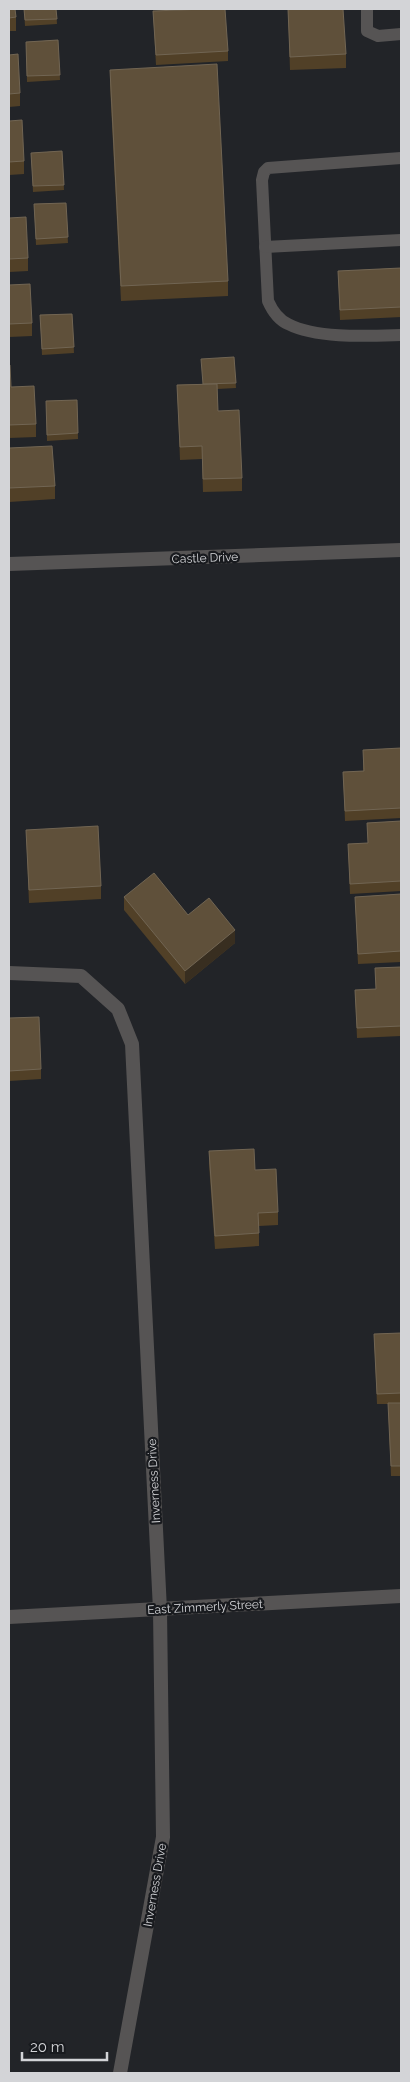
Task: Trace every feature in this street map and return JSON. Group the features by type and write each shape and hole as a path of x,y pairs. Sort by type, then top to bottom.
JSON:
{"street":[{"name":"Castle Drive","path":"9,564 401,550"},
{"name":"Inverness Drive","path":"9,973 81,976 118,1009 132,1044 160,1610 163,1837 120,2073"},
{"name":"East Zimmerly Street","path":"9,1617 401,1596"}],"lane":[{"path":"367,9 367,30 378,36 401,34"},
{"path":"401,158 268,168 264,172 262,180 268,301 272,310 286,324 304,330 360,336 401,335"},
{"path":"265,247 401,240"}],"building":[{"path":"9,9 15,9 16,17 9,18"},
{"path":"24,9 56,9 57,19 25,20"},
{"path":"225,9 228,51 156,55 153,11"},
{"path":"288,9 343,9 346,54 290,57"},
{"path":"58,40 60,75 27,76 26,42"},
{"path":"18,54 20,93 9,94 9,55"},
{"path":"217,64 228,281 121,286 110,70"},
{"path":"22,120 24,161 9,162 9,121"},
{"path":"62,151 64,185 33,186 31,153"},
{"path":"66,203 68,237 36,239 34,204"},
{"path":"26,217 28,258 9,259 9,218"},
{"path":"401,268 401,307 340,310 338,271"},
{"path":"30,284 32,323 9,324 9,285"},
{"path":"72,314 74,347 42,349 40,315"},
{"path":"234,357 236,383 203,384 201,359"},
{"path":"9,365 11,387 34,386 36,424 9,425"},
{"path":"217,384 218,411 239,410 242,478 203,479 202,446 180,447 177,385"},
{"path":"77,400 78,433 47,435 46,401"},
{"path":"52,446 55,486 9,488 9,448"},
{"path":"401,748 401,808 345,811 343,772 364,771 363,750"},
{"path":"401,821 401,881 350,884 348,844 368,843 367,823"},
{"path":"98,826 101,886 29,890 26,830"},
{"path":"154,873 188,915 209,898 235,930 185,971 124,897"},
{"path":"401,894 401,951 358,954 355,897"},
{"path":"401,967 401,1026 357,1028 355,990 376,989 375,968"},
{"path":"39,1017 41,1069 9,1071 9,1018"},
{"path":"254,1149 255,1170 276,1169 278,1212 258,1213 259,1233 215,1236 209,1151"},
{"path":"401,1333 401,1393 377,1394 374,1334"},
{"path":"388,1403 401,1403 401,1466 391,1466"}]}
